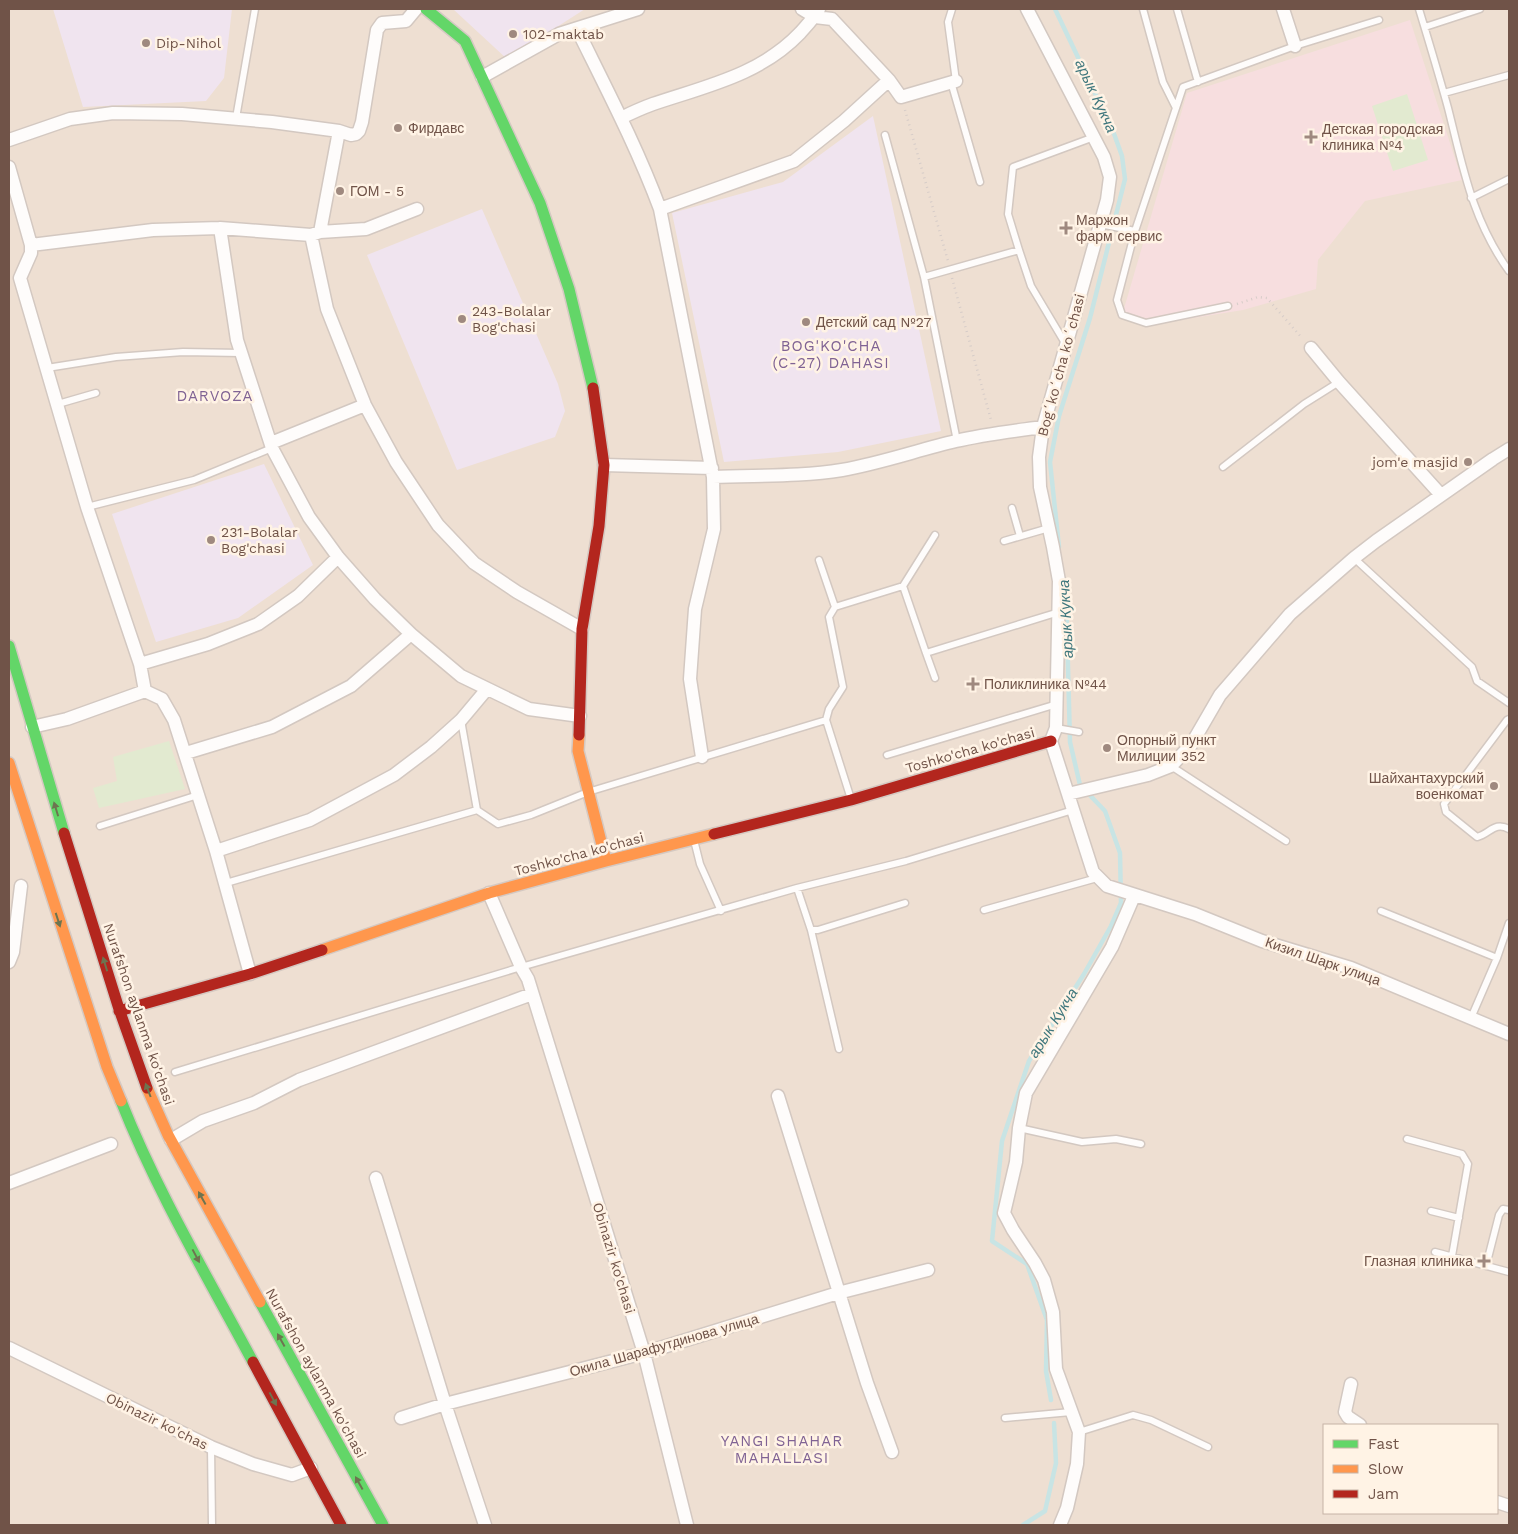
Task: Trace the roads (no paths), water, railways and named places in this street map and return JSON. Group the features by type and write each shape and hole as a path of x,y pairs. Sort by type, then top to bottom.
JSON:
{"street":[{"path":"9,140 70,119 113,114 182,114 236,118 339,131 351,135 356,134 362,122 377,30 382,23 406,21 416,9"},
{"path":"426,9 465,41 540,203 568,288 593,385 604,464 599,526 582,629 578,751 606,861"},
{"path":"482,77 559,34 638,9"},
{"path":"802,9 832,19 889,80 902,98 953,82"},
{"name":"Bogʻkoʻcha koʻchasi","path":"1027,9 1095,136 1108,167 1110,177 1104,224 1065,343 1043,427 1039,457 1039,479 1058,581 1056,728 1051,741"},
{"path":"1283,9 1295,46"},
{"path":"621,118 651,105 712,86 754,68 786,47 817,13"},
{"path":"577,29 650,180 660,209 713,473 714,529 695,609 690,679 702,757"},
{"path":"660,209 794,161 844,121 889,80"},
{"path":"339,131 315,233 327,309 365,404 396,462 438,525 462,550 474,562 517,592 582,629"},
{"path":"9,167 31,245 31,253 14,279 48,368 87,507 140,664 145,691"},
{"path":"31,245 153,230 220,228 315,233 366,230 416,209"},
{"path":"220,228 236,340 272,446 309,517 338,557 375,599 411,634 461,676 529,709 580,716"},
{"path":"1311,348 1441,496"},
{"path":"272,446 365,404"},
{"path":"604,464 713,473 815,473 868,465 957,441 995,433 1043,427"},
{"path":"1068,794 1148,775 1171,766 1191,745 1220,695 1290,614 1354,558 1493,458 1509,449"},
{"path":"140,664 208,644 258,624 298,596 338,557"},
{"path":"186,753 272,727 351,686 411,634"},
{"name":"Nurafshon aylanma ko'chasi","path":"9,646 119,1011 155,1109 383,1525"},
{"path":"216,851 310,820 394,775 462,720 487,689"},
{"path":"32,727 67,718 145,691 162,699 170,710 186,753 226,883 250,974"},
{"path":"1051,741 1091,866 1102,882"},
{"name":"Toshko'cha ko'chasi","path":"119,1011 250,974 489,893 606,861 851,800 1051,741"},
{"path":"9,763 107,1067 134,1135 164,1197 341,1525"},
{"name":"Кизил Шарк улица","path":"1102,882 1134,896 1195,914 1262,941 1351,968 1509,1034"},
{"path":"9,962 13,952 21,886"},
{"name":"Obinazir ko'chasi","path":"489,893 528,979 644,1353 687,1525"},
{"path":"1060,1525 1067,1508 1077,1464 1078,1432 1056,1369 1053,1312 1044,1280 1004,1213 1016,1162 1019,1128 1026,1093 1112,947 1134,896"},
{"path":"171,1140 203,1121 254,1103 299,1080 532,994"},
{"path":"778,1096 838,1294 867,1384 892,1452"},
{"path":"9,1183 111,1144"},
{"path":"376,1178 485,1525"},
{"name":"Окила Шарафутдинова улица","path":"401,1418 446,1404 644,1353 838,1294 928,1270"},
{"name":"Obinazir ko'chas","path":"9,1348 211,1447 253,1464 292,1475 311,1468"},
{"path":"1351,1384 1345,1412 1348,1417 1358,1424"}],"lane":[{"path":"236,118 255,9"},
{"path":"952,9 948,22 953,82 980,182"},
{"path":"1143,9 1163,82 1176,108"},
{"path":"1177,9 1198,82"},
{"path":"1419,9 1444,93 1471,198 1499,257 1509,271"},
{"path":"1425,27 1480,9"},
{"path":"1228,306 1146,323 1122,315 1117,300 1135,231 1183,88 1295,46 1379,20"},
{"path":"1444,93 1509,75"},
{"path":"885,135 924,277 957,441"},
{"path":"1065,343 1031,286 1008,214 1013,167 1095,136"},
{"path":"1471,198 1509,179"},
{"path":"1104,224 1135,231"},
{"path":"924,277 1019,250"},
{"path":"48,368 116,357 183,352 241,353"},
{"path":"1223,467 1304,404 1339,382"},
{"path":"58,404 96,393"},
{"path":"87,507 194,480 272,446"},
{"path":"1012,508 1020,536"},
{"path":"1004,541 1049,528"},
{"path":"851,800 826,720 829,709 843,687 829,616 835,607 903,586 935,536"},
{"path":"1354,558 1472,667 1477,681 1509,703"},
{"path":"819,560 835,607"},
{"path":"903,586 935,678"},
{"path":"926,653 1059,612"},
{"path":"887,755 1057,704"},
{"path":"1509,719 1444,804 1446,812 1477,837 1482,836 1492,828 1504,826 1509,829"},
{"path":"462,720 477,810 498,824 531,815 588,792 826,720"},
{"path":"1056,728 1079,732"},
{"path":"1171,766 1286,842"},
{"path":"100,826 198,795"},
{"path":"226,883 477,810"},
{"path":"175,1072 521,967 797,888 906,861 1073,810"},
{"path":"694,840 700,864 720,911"},
{"path":"984,910 1102,882"},
{"path":"797,888 811,930 839,1049"},
{"path":"811,930 905,904"},
{"path":"1380,910 1497,958"},
{"path":"1471,1018 1497,958 1509,923"},
{"path":"1019,1128 1082,1142 1116,1139 1140,1144"},
{"path":"1407,1139 1462,1154 1468,1164 1452,1256"},
{"path":"1486,1266 1500,1215 1503,1209 1509,1210"},
{"path":"1431,1211 1459,1218"},
{"path":"1435,1252 1509,1272"},
{"path":"1005,1418 1071,1412"},
{"path":"1078,1432 1133,1415 1150,1420 1208,1447"},
{"path":"211,1447 212,1525"}],"waterway":[{"name":"арык Кукча","path":"1055,9 1113,131 1122,156 1125,179 1090,318 1059,416 1050,462 1059,547"},
{"name":"арык Кукча","path":"1051,1400 1046,1371 1047,1320 1027,1264 992,1241 1002,1141 1029,1061 1084,974 1111,926 1121,903 1120,853 1105,811 1080,785 1070,742 1066,591 1064,579"},
{"name":"арык Кукча","path":"1023,1525 1045,1511 1056,1463 1054,1423"}],"place":[{"name":"102-maktab","path":"513,34"},
{"name":"Dip-Nihol","path":"146,43"},
{"name":"Фирдавс","path":"398,128"},
{"name":"Детская городская клиника №4","path":"1311,137"},
{"name":"ГОМ - 5","path":"340,191"},
{"name":"Маржон фарм сервис","path":"1066,228"},
{"name":"243-Bolalar Bog'chasi","path":"462,319"},
{"name":"Детский сад №27","path":"806,322"},
{"name":"jom'e masjid","path":"1468,462"},
{"name":"231-Bolalar Bog'chasi","path":"211,540"},
{"name":"Поликлиника №44","path":"973,684"},
{"name":"Опорный пункт Милиции 352","path":"1107,748"},
{"name":"Шайхантахурский военкомат","path":"1494,786"},
{"name":"Глазная клиника","path":"1484,1261"}],"district":[{"name":"BOG'KO'CHA (C-27) DAHASI","path":"831,354"},
{"name":"DARVOZA","path":"215,396"},
{"name":"YANGI SHAHAR MAHALLASI","path":"782,1450"}]}
